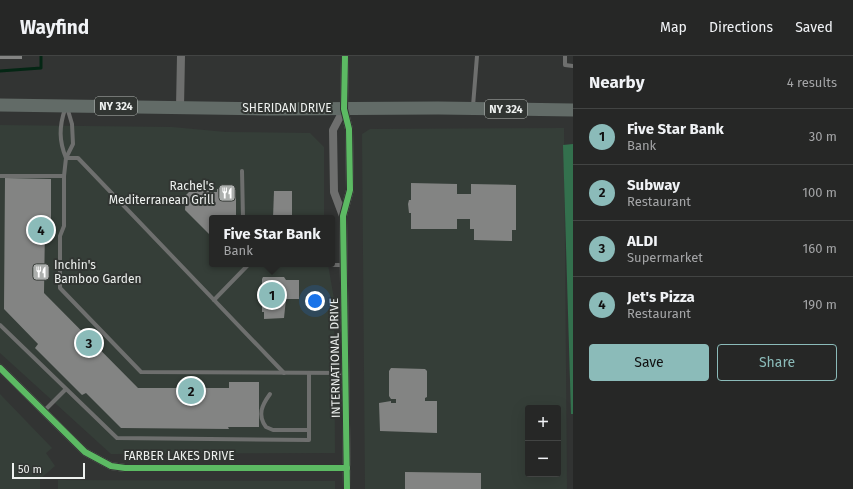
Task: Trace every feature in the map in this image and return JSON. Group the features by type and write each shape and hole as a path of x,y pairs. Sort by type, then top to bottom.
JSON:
{"main road":[{"name":"SHERIDAN DRIVE","path":"0,105 573,110"}],"street":[{"path":"180,107 181,56"},
{"path":"344,109 345,56"},
{"name":"INTERNATIONAL DRIVE","path":"343,216 334,192 333,130 344,109"},
{"name":"INTERNATIONAL DRIVE","path":"344,109 349,129 350,190 343,216 345,265 347,489"},
{"name":"FARBER LAKES DRIVE","path":"0,368 85,452 111,466 125,468 347,468"}],"lane":[{"path":"473,108 477,56"},
{"path":"565,56 565,65 573,66"},
{"path":"66,106 60,124 61,145 66,158"},
{"path":"66,106 72,124 73,144 66,158 64,176 64,226 60,236 60,288 141,372 346,373"},
{"path":"66,158 78,158 284,373"},
{"path":"242,171 243,215"},
{"path":"0,176 64,176"},
{"path":"335,265 345,265"},
{"path":"214,300 246,267"},
{"path":"0,325 64,390 116,438 309,440 309,373"},
{"path":"44,411 64,390"},
{"path":"270,394 262,404 262,420 266,427 273,430 309,430"}],"shaded area":[{"path":"0,125 172,127 226,132 310,133 324,147 324,215 209,215 209,267 329,267 334,299 335,453 111,454 0,353"},
{"path":"564,128 567,489 365,489 362,134 370,129"},
{"path":"0,394 52,448 46,453 55,466 40,479 40,489 0,489"},
{"path":"58,480 335,481 335,489 58,489"}],"green space":[{"path":"573,144 573,414 571,414 563,145"}],"building":[{"path":"0,56 22,56 22,59 0,59"},
{"path":"5,178 51,179 51,227 45,227 44,293 138,388 229,388 229,382 259,382 259,427 228,427 229,429 121,428 86,393 82,395 35,348 38,344 4,309"},
{"path":"411,183 457,184 457,194 471,194 471,184 516,185 516,230 512,230 512,241 474,240 474,229 470,229 470,219 457,219 457,229 411,229 411,213 409,213 408,204 409,200 411,200"},
{"path":"197,189 209,189 209,192 217,192 217,189 236,190 236,215 209,215 209,234 185,210 186,195 189,192 197,192"},
{"path":"274,191 292,191 292,215 273,215"},
{"path":"263,277 284,277 286,280 299,280 299,299 286,299 284,318 264,319 264,312 262,312 262,301 258,301 258,290 262,290"},
{"path":"391,368 425,369 427,371 427,397 425,398 425,401 437,401 437,433 380,431 379,403 391,401 391,403 396,403 396,399 391,399 389,396 389,371"},
{"path":"405,472 481,473 481,489 405,489"}],"waterway":[{"path":"0,71 41,68 41,56"}],"cycle path":[{"path":"345,56 344,109 349,129 350,190 343,216 347,489"},
{"path":"0,368 85,452 111,466 125,468 347,468"}],"place":[{"name":"Rachel's Mediterranean Grill","path":"227,193"},
{"name":"Jet's Pizza","path":"41,230"},
{"name":"Inchin's Bamboo Garden","path":"41,272"},
{"name":"Five Star Bank","path":"272,295"},
{"name":"ALDI","path":"89,343"},
{"name":"Subway","path":"191,391"}]}
